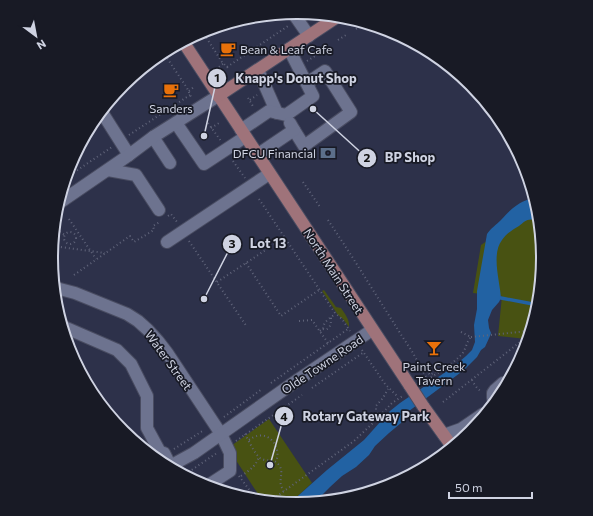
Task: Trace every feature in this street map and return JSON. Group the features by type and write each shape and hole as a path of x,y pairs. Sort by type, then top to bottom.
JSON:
{"main road":[{"path":"218,96 330,21"},
{"name":"North Main Street","path":"186,46 410,389 447,440"}],"street":[{"path":"297,19 309,36"},
{"path":"176,123 204,164 243,134 269,111 282,114 313,96 289,49"},
{"path":"258,70 282,114 304,146 351,112 325,71 307,83"},
{"path":"65,199 153,137 218,96"},
{"path":"104,117 129,155"},
{"path":"257,155 294,130"},
{"path":"153,137 170,163"},
{"path":"108,170 136,175 159,210"},
{"path":"167,242 270,174"},
{"name":"Water Street","path":"60,289 75,293 127,314 138,321 158,341 221,434 230,453 230,471 213,482"},
{"path":"68,329 117,350 131,364 147,396 148,428 160,452 164,453 167,459"},
{"name":"Olde Towne Road","path":"175,464 194,453 372,330"},
{"path":"447,440 465,427"}],"path":[{"path":"227,67 291,19"},
{"path":"338,40 346,35"},
{"path":"206,37 224,63 230,69"},
{"path":"305,63 328,48"},
{"path":"167,57 190,94 192,100"},
{"path":"219,67 224,63"},
{"path":"188,91 195,86"},
{"path":"257,112 249,101 260,93"},
{"path":"125,138 190,94"},
{"path":"208,123 222,144"},
{"path":"211,128 219,123"},
{"path":"74,171 116,144"},
{"path":"233,161 245,179"},
{"path":"303,182 320,207"},
{"path":"258,199 322,294"},
{"path":"74,274 130,236 134,242 154,230 153,226 172,214 247,327"},
{"path":"69,219 96,259"},
{"path":"328,220 413,353 426,377"},
{"path":"59,232 65,235"},
{"path":"65,235 71,232 75,234"},
{"path":"70,244 73,244 76,241 75,234"},
{"path":"65,235 65,240 70,244"},
{"path":"217,282 284,238"},
{"path":"69,248 70,244"},
{"path":"58,247 105,253"},
{"path":"246,263 281,316 319,290"},
{"path":"320,332 323,329 324,324 335,313"},
{"path":"323,329 325,330 329,328 331,324 331,317"},
{"path":"299,321 312,320 328,343"},
{"path":"271,383 348,329"},
{"path":"461,332 471,337 524,332"},
{"path":"278,496 354,441 392,403 410,389 441,371 462,355 471,337"},
{"path":"443,402 520,342"},
{"path":"312,388 364,352"},
{"path":"422,371 427,371 430,374 439,369 441,371"},
{"path":"472,380 474,385 480,391 492,395"},
{"path":"379,417 376,406 389,388"},
{"path":"221,418 262,389"},
{"path":"190,472 302,395"},
{"path":"173,450 207,428"},
{"path":"245,434 259,457 266,461 276,461 281,467 281,485 284,492"},
{"path":"249,440 255,436 268,437 278,450 276,461"},
{"path":"234,480 250,470 256,464 259,457"}],"green space":[{"path":"531,210 535,242 535,274 531,305 521,339 498,336 502,296 473,293 481,245"},
{"path":"324,290 336,307 341,308 348,319 349,327 338,315 322,291"},
{"path":"269,419 312,483 297,497 258,494 228,448"}],"water":[{"path":"528,199 532,220 526,221 507,234 499,246 497,253 497,268 501,298 492,310 488,320 491,333 485,347 464,370 405,414 401,423 375,446 369,455 356,467 342,476 322,495 297,497 364,440 390,411 453,367 472,350 475,342 474,325 477,309 477,291 487,234 507,213 520,203"}],"waterway":[{"path":"501,298 531,304"}],"place":[{"name":"Bean & Leaf Cafe","path":"228,49"},
{"name":"Sanders","path":"171,90"},
{"name":"BP Shop","path":"313,109"},
{"name":"Knapp's Donut Shop","path":"204,136"},
{"name":"DFCU Financial","path":"328,153"},
{"name":"Lot 13","path":"204,299"},
{"name":"Paint Creek Tavern","path":"434,348"},
{"name":"Rotary Gateway Park","path":"270,465"}]}
